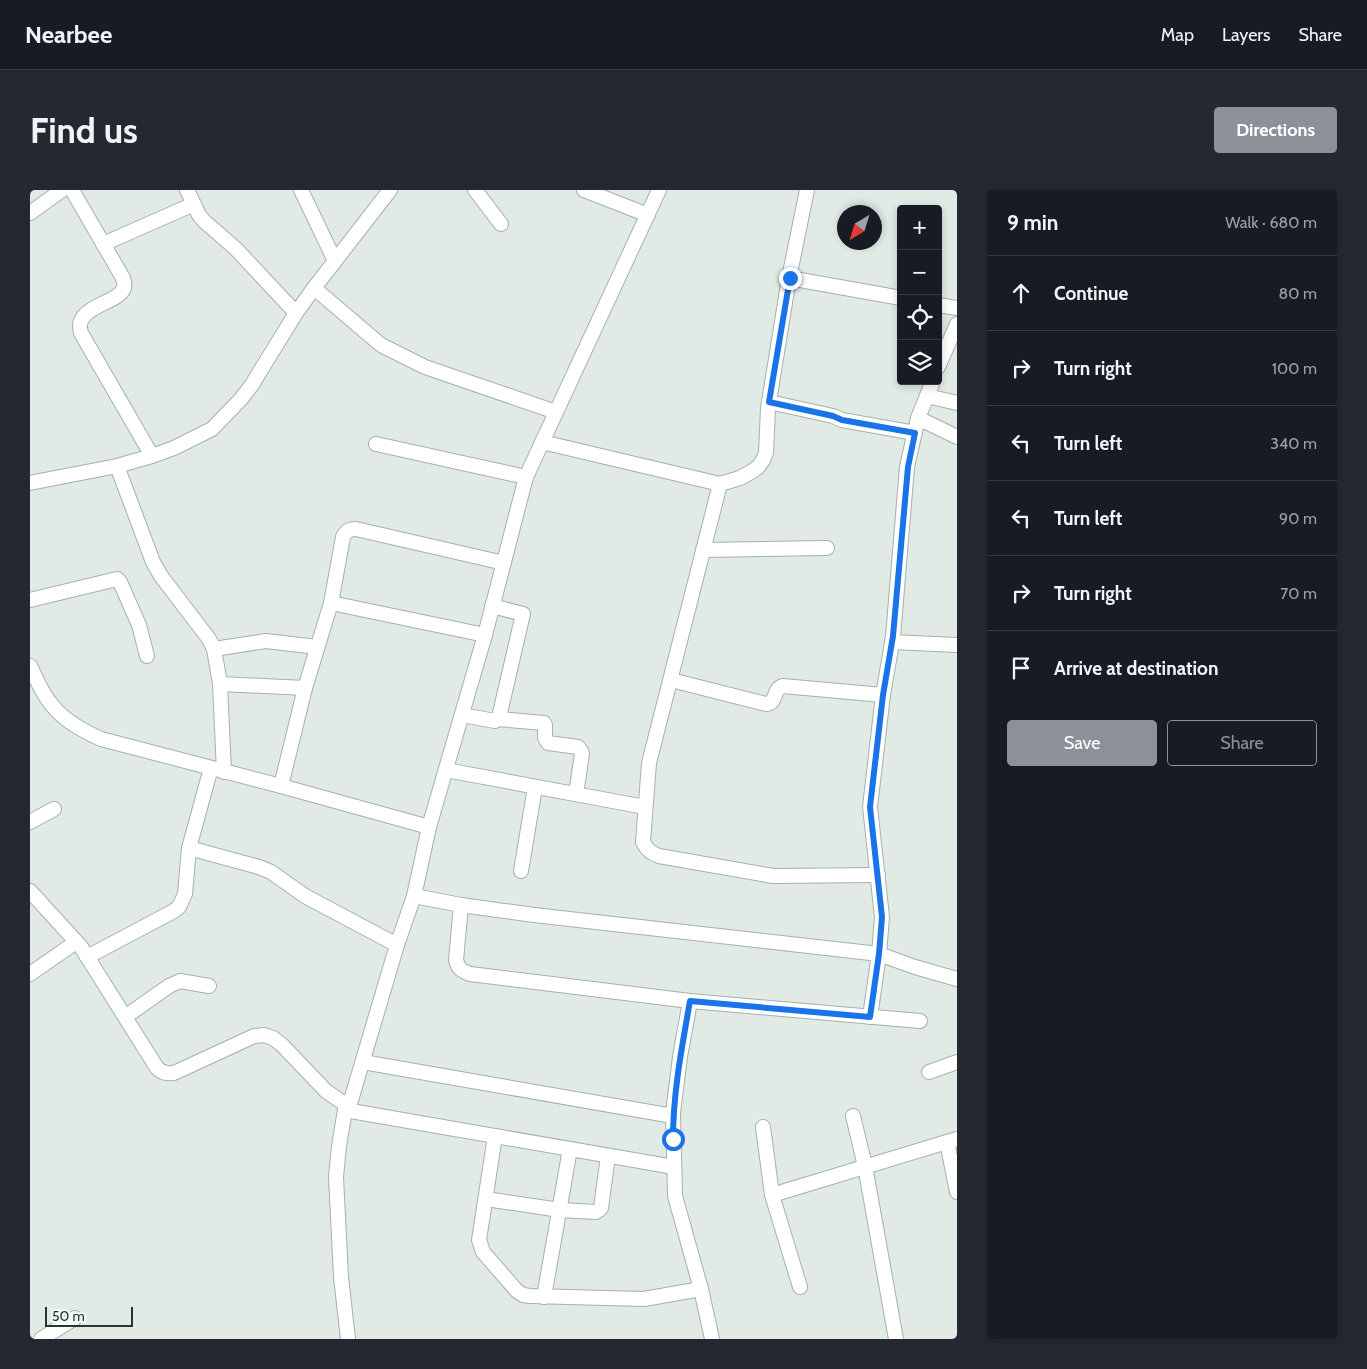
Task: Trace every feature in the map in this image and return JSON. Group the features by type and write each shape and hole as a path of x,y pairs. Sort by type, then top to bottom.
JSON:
{"street":[{"path":"30,214 62,190"},
{"path":"72,190 125,284 124,290 119,294 86,314 80,324 81,334 152,456"},
{"path":"187,190 199,214 210,228 231,244 296,313"},
{"path":"301,190 335,262"},
{"path":"30,483 117,466 152,456 203,435 212,429 251,386 296,313 390,190"},
{"path":"475,190 501,224"},
{"path":"584,190 648,215"},
{"path":"348,1339 341,1277 336,1177 338,1146 347,1108 414,896 429,827 485,635 526,477 659,190"},
{"path":"542,442 720,484 740,478 758,467 766,453 769,402 807,190"},
{"path":"103,244 194,204"},
{"path":"790,278 897,297"},
{"path":"314,288 380,345 393,352 425,367 556,412"},
{"path":"942,306 957,308"},
{"path":"942,358 957,324"},
{"path":"870,1017 882,917 870,807 883,695 892,642 908,467 918,418 931,385"},
{"path":"927,396 957,403"},
{"path":"769,402 833,416 842,420 915,433"},
{"path":"918,418 957,437"},
{"path":"376,444 526,477"},
{"path":"87,957 179,907 185,894 189,848 218,770 220,684 214,649 209,639 161,576 153,562 117,466"},
{"path":"720,484 649,763 643,842 646,848 659,856 773,876 878,875"},
{"path":"281,786 305,688 331,603 343,537 346,532 350,529 356,529 504,563"},
{"path":"703,550 827,548"},
{"path":"30,600 117,579 139,625 147,656"},
{"path":"331,603 485,635"},
{"path":"492,606 523,614 498,719"},
{"path":"214,649 266,641 318,647"},
{"path":"892,642 957,645"},
{"path":"30,666 52,706 62,716 88,734 429,827"},
{"path":"671,680 766,704 770,704 773,701 776,690 783,686 883,695"},
{"path":"220,684 305,688"},
{"path":"462,715 492,721 498,719 544,723 546,725 545,738 548,743 578,747 580,749 582,754 576,794"},
{"path":"446,770 645,807"},
{"path":"521,871 535,786"},
{"path":"30,822 54,809"},
{"path":"189,848 271,872 305,896 397,945"},
{"path":"30,891 76,942 157,1068 164,1073 174,1073 254,1036 264,1035 273,1038 326,1091 347,1108 674,1167"},
{"path":"414,896 534,915 879,954 914,967 957,979"},
{"path":"462,905 456,960 458,968 470,974 690,1001 920,1021"},
{"path":"30,974 76,942"},
{"path":"124,1017 169,986 180,981 209,986"},
{"path":"690,1001 678,1064 673,1116 675,1196 701,1289 712,1339"},
{"path":"363,1062 673,1116"},
{"path":"929,1072 957,1062"},
{"path":"853,1116 865,1166 896,1339"},
{"path":"763,1127 772,1195 800,1287"},
{"path":"495,1136 479,1240 483,1252 517,1291 523,1295 544,1297 644,1298 701,1289"},
{"path":"772,1195 952,1141 957,1192"},
{"path":"544,1297 570,1149"},
{"path":"486,1199 560,1210 596,1212 601,1208 608,1156"},
{"path":"41,1339 59,1334 75,1318"}],"route":[{"path":"673,1139 673,1116 678,1071 690,1001 870,1017 879,954 882,917 870,807 883,695 893,636 908,467 915,433 842,420 833,416 769,402 790,278"}]}
